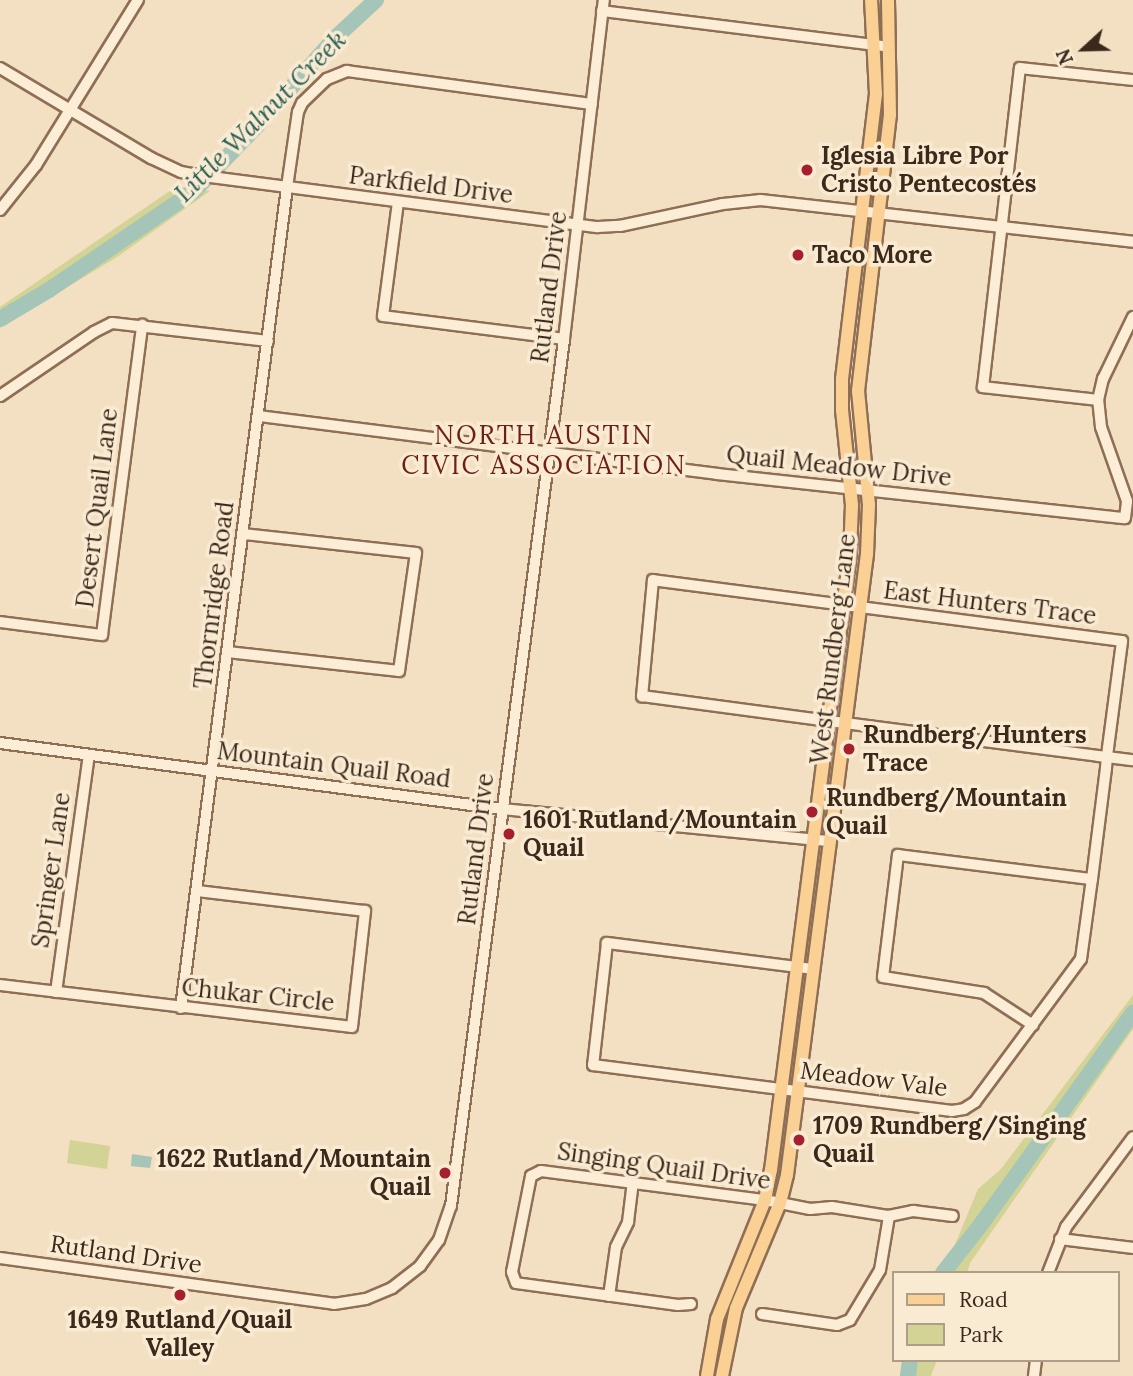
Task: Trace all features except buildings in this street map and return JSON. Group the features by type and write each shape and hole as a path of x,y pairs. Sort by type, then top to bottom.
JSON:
{"main road":[{"name":"West Rundberg Lane","path":"707,1373 717,1319 765,1200 783,1089 844,606 850,553 851,486 842,410 843,366 876,93 871,0"},
{"name":"West Rundberg Lane","path":"722,1374 736,1308 780,1203 798,1090 860,608 869,524 859,407 860,367 890,115 888,0"},
{"path":"843,366 860,367"},
{"path":"707,1373 722,1374"}],"street":[{"path":"0,210 36,165 138,0"},
{"name":"Rutland Drive","path":"0,1258 334,1304 379,1294 411,1275 439,1240 451,1206 564,339 604,0"},
{"path":"602,11 888,47"},
{"name":"Parkfield Drive","path":"0,68 181,172 578,225 620,226 752,201 862,210 1133,242"},
{"path":"1133,80 1020,68 983,387 1098,400 1102,379 1133,317"},
{"name":"Thornridge Road","path":"181,1008 287,187 302,103 327,79 340,72 592,103"},
{"path":"398,202 383,316 564,339"},
{"path":"0,396 99,328 119,322 268,341"},
{"name":"Desert Quail Lane","path":"0,622 102,635 142,325"},
{"name":"Quail Meadow Drive","path":"259,416 717,474 851,486 1125,518 1127,501 1101,427 1098,400"},
{"path":"228,652 399,671 416,553 243,534"},
{"name":"East Hunters Trace","path":"829,721 642,696 653,580 1122,641 1107,757"},
{"path":"829,721 1133,760"},
{"name":"Mountain Quail Road","path":"0,743 502,809 830,841"},
{"name":"Springer Lane","path":"57,992 89,755"},
{"name":"Meadow Vale","path":"797,967 607,943 593,1065 952,1111 964,1109 978,1100 1081,959 1107,757"},
{"path":"1033,1025 984,993 883,977 898,855 1092,879"},
{"name":"Chukar Circle","path":"0,985 352,1027 365,911 198,891"},
{"path":"797,967 813,969"},
{"path":"1049,1271 1060,1239 1133,1137"},
{"name":"Singing Quail Drive","path":"691,1304 678,1305 524,1286 514,1282 512,1272 527,1184 532,1175 541,1171 890,1216 913,1211 953,1216"},
{"path":"609,1296 615,1253 628,1222 633,1183"},
{"path":"762,1314 837,1325 850,1320 880,1270 890,1216"},
{"path":"1060,1239 1133,1248"}],"green space":[{"path":"177,186 210,191 117,257 0,328 0,307"},
{"path":"1133,995 1133,1029 970,1263 968,1271 938,1271 954,1247 978,1189 1001,1169"},
{"path":"70,1140 110,1146 107,1169 67,1163"},
{"path":"904,1362 936,1362 931,1376 900,1376"}],"shaded area":[{"path":"132,1154 152,1157 150,1168 131,1166"}],"waterway":[{"name":"Little Walnut Creek","path":"0,319 49,290 194,191 256,127 335,38 376,0"},
{"path":"945,1271 1133,1013"},
{"path":"908,1376 910,1362"}],"place":[{"name":"Iglesia Libre Por Cristo Pentecostés","path":"807,170"},
{"name":"Taco More","path":"798,255"},
{"name":"Rundberg/Hunters Trace","path":"849,749"},
{"name":"Rundberg/Mountain Quail","path":"812,812"},
{"name":"1601 Rutland/Mountain Quail","path":"509,834"},
{"name":"1709 Rundberg/Singing Quail","path":"799,1140"},
{"name":"1622 Rutland/Mountain Quail","path":"445,1173"},
{"name":"1649 Rutland/Quail Valley","path":"180,1295"}],"district":[{"name":"NORTH AUSTIN CIVIC ASSOCIATION","path":"544,450"}]}
